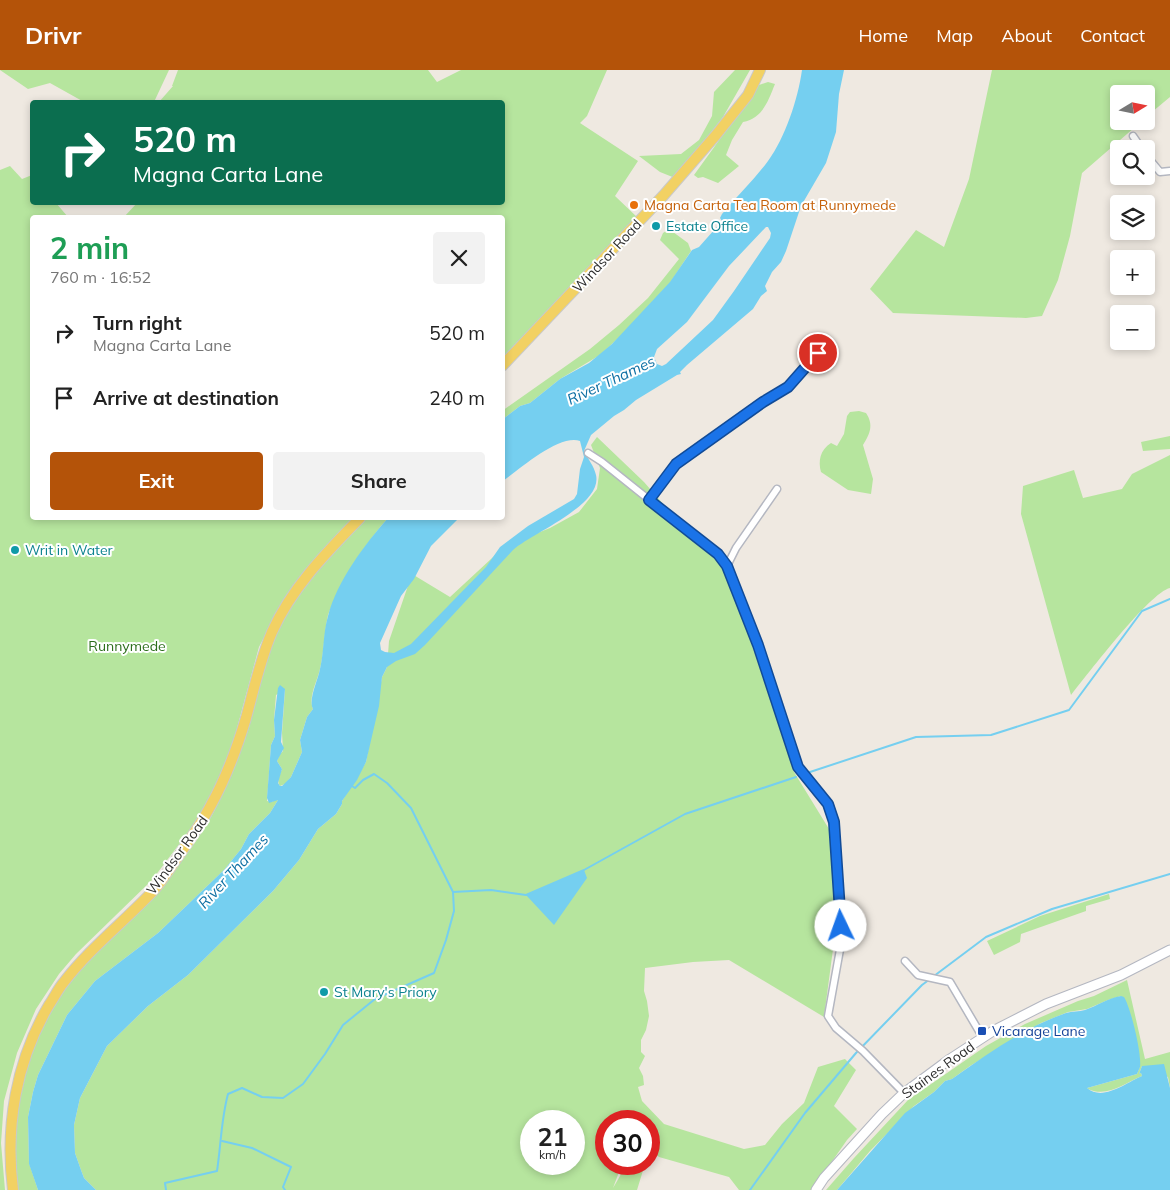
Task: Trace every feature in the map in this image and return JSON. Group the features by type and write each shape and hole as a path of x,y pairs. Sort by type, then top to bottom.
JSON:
{"main road":[{"name":"Windsor Road","path":"505,363 663,196 748,95 760,70"},
{"name":"Windsor Road","path":"13,1190 10,1150 12,1116 19,1075 30,1044 44,1015 63,983 86,957 156,888 194,835 228,771 241,734 262,656 276,624 296,590 312,569 358,520"},
{"name":"Staines Road","path":"816,1190 864,1132 904,1093 950,1059 982,1038 1046,1004 1120,975 1170,950"}],"street":[{"path":"1133,136 1136,140"},
{"path":"1155,166 1160,172 1170,171"},
{"path":"649,500 676,464 763,402 788,387 824,346"},
{"path":"588,454 602,462 718,554 727,566 758,645 798,767 828,804 834,822 842,944 828,1016 836,1028 904,1093"},
{"path":"727,566 736,548 777,489"},
{"path":"906,961 918,975 950,982 982,1038"}],"green space":[{"path":"0,70 169,70 155,100 80,100 50,83 28,89"},
{"path":"178,70 428,70 437,82 461,70 607,70 587,116 580,123 638,161 615,196 638,218 505,360 505,215 126,215 135,205 505,205 505,100 161,100 172,86"},
{"path":"735,70 750,70 723,117 675,178 660,172 639,156 681,154 699,140 712,116 714,92"},
{"path":"992,70 1170,70 1170,97 1155,110 1155,85 1110,85 1110,130 1132,130 1120,140 1110,140 1110,149 1082,173 1070,236 1058,280 1042,316 1026,318 893,313 870,289 916,230 944,247 969,179"},
{"path":"768,82 775,84 764,108 755,117 743,122 732,140 726,155 739,166 718,183 703,177 698,178 694,175 759,85"},
{"name":"Runnymede","path":"10,166 22,179 30,176 30,205 58,205 66,215 30,215 30,520 353,520 297,581 276,614 259,647 230,754 218,782 196,822 152,880 76,954 59,974 36,1009 17,1053 4,1101 1,1143 5,1190 0,1190 0,170"},
{"path":"669,229 688,243 691,251 670,283 626,331 600,355 560,379 530,403 520,406 505,417 505,409 590,349 648,298 679,259 660,240 663,233"},
{"path":"859,411 866,413 870,422 869,433 863,445 873,479 871,494 848,490 821,472 820,468 820,460 824,449 831,443 837,446 844,434 847,416 850,412"},
{"path":"1170,436 1170,449 1143,451 1141,442"},
{"path":"597,437 644,482 678,521 724,566 794,772 829,829 837,919 824,1017 729,960 645,968 644,991 649,1016 646,1030 641,1040 641,1052 645,1056 639,1068 643,1076 644,1085 638,1087 642,1101 651,1110 595,1110 595,1175 618,1175 613,1188 620,1175 642,1175 637,1190 96,1190 84,1178 75,1153 74,1125 80,1098 107,1046 148,1006 188,975 273,891 299,860 318,829 336,814 366,762 382,677 387,667 389,641 412,574 450,597 505,546 550,528 579,512 597,489 600,468 591,445"},
{"path":"1170,455 1170,588 1161,593 1134,618 1071,695 1021,514 1023,486 1074,470 1083,498 1122,489 1132,474"},
{"path":"361,520 386,520 353,566 329,613 319,674 312,694 313,709 307,717 300,740 302,752 291,777 285,784 280,786 278,780 282,769 277,761 283,751 282,733 285,689 276,695 275,736 271,745 267,801 278,800 270,813 249,834 241,849 224,870 158,933 95,981 67,1015 38,1075 28,1117 29,1163 38,1190 18,1190 15,1131 18,1102 34,1046 46,1019 78,970 157,890 202,833 237,761 249,727 266,661 274,640 283,620 306,582"},
{"path":"1109,894 1110,899 1086,906 1086,911 1021,934 1020,942 994,955 987,941 1040,916"},
{"path":"1127,980 1145,1059 1170,1052 1170,1088 1168,1077 1142,1066 1139,1074 1141,1073 1142,1076 1109,1091 1102,1092 1087,1088 1137,1074 1140,1066 1121,996 1087,1009 1068,1012 1041,1023 952,1079 945,1081 934,1092 914,1106 870,1151 837,1190 826,1190 908,1100 986,1046 1025,1024 1094,996"},
{"path":"845,1059 856,1070 834,1106 857,1129 847,1140 812,1190 739,1190 729,1177 660,1157 660,1120 664,1124 744,1149 765,1145 782,1124 804,1103 818,1067"}],"water":[{"name":"River Thames","path":"802,70 844,70 839,94 836,132 826,163 801,206 786,251 765,286 767,291 761,296 753,309 687,365 680,372 681,374 636,400 591,435 584,451 596,475 595,486 589,497 564,517 513,550 425,645 415,654 396,661 387,667 382,677 379,706 366,762 336,814 318,829 299,860 273,891 188,975 148,1006 107,1046 80,1098 74,1125 75,1153 84,1178 96,1190 38,1190 29,1164 28,1117 38,1075 67,1015 95,981 158,933 224,870 241,849 249,834 270,813 278,800 269,803 267,798 271,745 275,736 274,720 278,688 280,685 285,689 281,742 284,748 277,761 282,769 278,783 282,786 291,777 302,752 300,740 307,717 313,709 312,695 320,669 326,622 332,603 345,576 361,551 386,520 457,520 431,546 414,579 401,596 380,643 381,650 394,653 411,644 486,567 500,547 528,526 574,499 577,494 580,469 584,457 580,441 571,440 551,447 505,479 505,417 520,406 530,403 560,379 589,363 612,344 670,282 692,250 699,247 722,221 720,218 722,214 768,161 780,141 794,105","holes":["766,227 768,227 771,233 770,238 713,320 666,364 662,366 657,364 654,357 657,349 687,322 729,266"]},
{"path":"584,870 587,878 554,925 526,895"},
{"path":"1121,996 1124,997 1127,1003 1133,1021 1138,1042 1140,1067 1137,1074 1087,1088 1093,1092 1100,1093 1115,1090 1142,1076 1141,1073 1139,1074 1142,1066 1164,1064 1170,1088 1170,1190 837,1190 905,1113 934,1092 945,1081 952,1079 1021,1033 1066,1013 1085,1010"}],"waterway":[{"path":"807,773 916,737 991,735 1069,710 1142,611 1170,599"},
{"path":"352,786 355,788 363,780 374,774 387,783 411,808 453,892 491,890 526,895 584,870 685,814 796,777"},
{"path":"934,976 986,937 1052,909 1170,874"},
{"path":"166,1190 165,1183 217,1171 222,1123 228,1094 242,1088 262,1097 283,1098 303,1084 343,1025 375,999 434,973 454,911 453,892"},
{"path":"750,1190 805,1113 856,1053 930,979"},
{"path":"222,1141 252,1148 291,1167 283,1187 285,1190"}],"place":[{"name":"Magna Carta Tea Room at Runnymede","path":"634,205"},
{"name":"Estate Office","path":"656,226"},
{"name":"Writ in Water","path":"15,550"},
{"name":"St Mary's Priory","path":"324,992"},
{"name":"Vicarage Lane","path":"982,1031"}],"route":[{"path":"818,353 788,387 763,402 676,464 649,500 700,542 718,554 727,566 758,645 798,767 828,804 834,822 841,926"}]}
